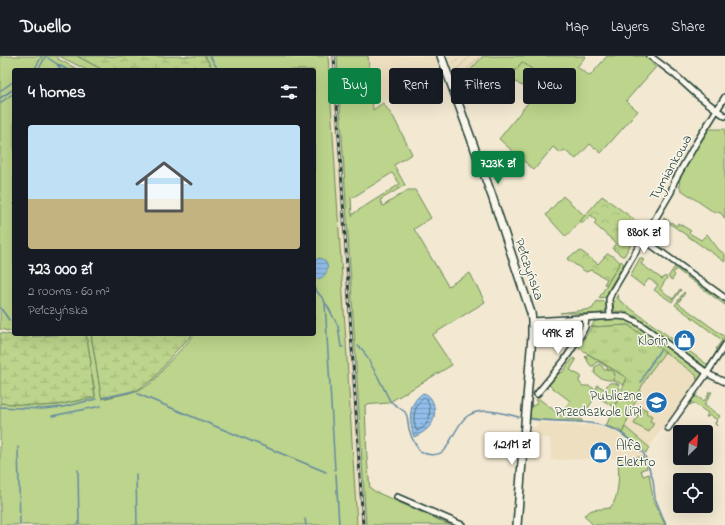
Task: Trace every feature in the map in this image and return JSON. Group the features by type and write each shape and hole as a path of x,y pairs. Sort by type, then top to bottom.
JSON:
{"main road":[{"name":"Pełczyńska","path":"441,56 485,176 531,313 531,343 517,525"}],"street":[{"path":"650,56 725,116"},
{"name":"Tymiankowa","path":"610,316 609,299 612,292 671,192 680,170 725,97"},
{"path":"643,238 725,298"},
{"path":"532,321 610,316 625,317 635,321 707,373 725,382"},
{"path":"537,394 564,361 581,335 586,327 586,318"},
{"path":"668,428 725,345"},
{"path":"397,497 462,525"}],"shaded area":[{"path":"328,56 337,56 338,68 329,68"},
{"path":"368,56 435,56 439,66 436,68 389,68 389,99 373,110 372,104 381,104 381,68 369,68"},
{"path":"448,56 483,56 472,68 452,68"},
{"path":"331,104 340,104 366,525 357,525"},
{"name":"Publiczne Przedszkole LiPi","path":"665,352 696,375 697,380 649,447 625,427 642,386 650,372"},
{"path":"537,422 584,426 586,424 614,431 643,457 551,460 550,438 530,437 531,427 537,427"}],"green space":[{"path":"0,56 58,56 58,59 75,68 12,68 12,332 0,329"},
{"path":"59,56 77,56 99,68 83,68"},
{"path":"77,56 205,56 212,68 99,68"},
{"path":"205,56 328,56 328,104 331,104 357,525 0,525 0,403 40,406 57,405 95,397 86,336 91,336 101,395 103,398 140,390 153,382 193,336 316,336 316,68 212,68"},
{"path":"337,56 368,56 369,68 338,68"},
{"path":"483,56 586,56 577,67 590,76 607,56 644,56 656,67 626,101 638,111 601,153 590,144 576,159 564,150 561,153 553,147 534,170 499,139 527,104 576,104 576,68 530,68 522,62 515,71 515,68 472,68"},
{"path":"522,62 530,68 523,68 523,86 515,82 515,71"},
{"path":"383,103 394,118 412,154 394,165 405,185 380,200 383,206 408,190 415,190 431,218 414,229 448,286 470,273 485,302 432,335 452,365 388,403 365,405 370,488 450,525 366,525 340,104 372,104 373,110","holes":["392,173 400,184 354,213 352,216 351,197 352,198"]},
{"path":"708,129 725,129 725,219 721,213 712,211 680,189 679,179"},
{"path":"563,196 585,216 566,237 546,215"},
{"path":"602,196 642,225 624,256 613,249 616,243 594,224 596,221 591,215 583,223 581,223 581,220"},
{"path":"664,218 677,226 678,223 691,231 689,233 701,240 707,234 719,250 725,254 725,262 663,219"},
{"path":"581,251 598,264 607,254 613,256 619,261 620,263 606,285 604,284 607,279 591,270 586,272 567,259"},
{"path":"640,258 644,260 641,264 662,279 665,276 667,278 660,289 673,299 680,289 681,290 672,302 654,290 658,285 649,279 643,286 630,276"},
{"path":"621,261 624,264 606,297 599,298"},
{"path":"676,265 725,300 725,305 676,269 673,273 675,275 672,280 668,277"},
{"path":"684,292 685,293 678,303 725,337 717,350 716,349 722,340 675,305"},
{"path":"618,294 619,300 708,365 705,367 702,365 635,316 625,312 614,311 613,304"},
{"path":"597,301 606,301 605,312 594,314 560,313 592,309"},
{"path":"619,318 639,326 700,371 702,374 699,380 697,380 696,375 628,325 592,327 590,329 595,321"},
{"path":"628,325 665,352 650,372 642,386 622,433 619,430 606,426 627,378 579,348 592,327"},
{"path":"0,333 24,337 86,336 95,397 57,405 40,406 0,403"},
{"path":"91,336 191,336 174,353 153,380 129,393 102,399"},
{"path":"588,354 627,378 624,385 613,380 611,370 607,370 607,367 599,362 596,362 594,366 591,366 585,357"},
{"path":"573,358 576,360 570,370 581,376 579,381 583,386 589,386 595,389 597,388 597,385 606,390 609,383 618,384 620,386 617,394 617,396 619,396 614,407 596,396 582,417 567,415 562,412 570,401 549,385 560,372 562,373"},
{"path":"599,364 604,370 611,370 614,372 615,376 613,380 603,379 594,373 595,367"},
{"path":"708,392 712,392 704,405 720,416 717,421 710,415 706,417 708,413 693,403 691,405 689,404 696,396 704,401 709,394"},
{"path":"538,398 566,419 582,420 582,422 530,418 531,407 538,401 536,400"},
{"path":"639,406 647,410 646,413 652,416 650,421 654,423 649,432 634,424 638,415 635,414"},
{"path":"625,427 649,447 646,453 622,433"},
{"path":"643,457 647,468 641,470 643,476 649,474 653,498 665,525 593,525 584,515 592,510 610,508 616,498 619,470 618,458"}],"water":[{"path":"319,258 324,260 327,264 327,271 325,275 318,279 316,278 316,260"},
{"path":"423,393 430,397 434,405 434,419 426,430 414,437 410,419 412,408 414,402"}],"waterway":[{"path":"35,68 42,56"},
{"path":"39,68 46,56"},
{"path":"210,56 217,68"},
{"path":"48,58 57,64 60,68"},
{"path":"57,64 64,68"},
{"path":"0,91 12,82"},
{"path":"0,98 12,90"},
{"path":"0,103 12,94"},
{"path":"316,290 325,303 335,470"},
{"path":"325,303 338,326 341,347 343,347"},
{"path":"0,307 9,320"},
{"path":"358,346 363,350 390,401 405,412 412,438 420,452 433,455 439,454 445,450 457,428 463,420 471,414 491,411 519,417"},
{"path":"641,382 660,350"},
{"path":"102,398 134,391"},
{"path":"138,394 326,472"},
{"path":"0,407 42,409 63,407 96,399"},
{"path":"52,416 101,406"},
{"path":"531,419 596,424 617,431 631,441 645,456 653,480 655,498 666,525"},
{"path":"18,447 20,525"},
{"path":"78,470 79,525"},
{"path":"136,474 137,525"},
{"path":"336,474 339,525"},
{"path":"305,519 306,525"}],"railway":[{"path":"334,56 363,525"}],"place":[{"name":"Klorin","path":"684,340"},
{"name":"Publiczne Przedszkole LiPi","path":"657,403"},
{"name":"Alfa Elektro","path":"601,453"}]}
